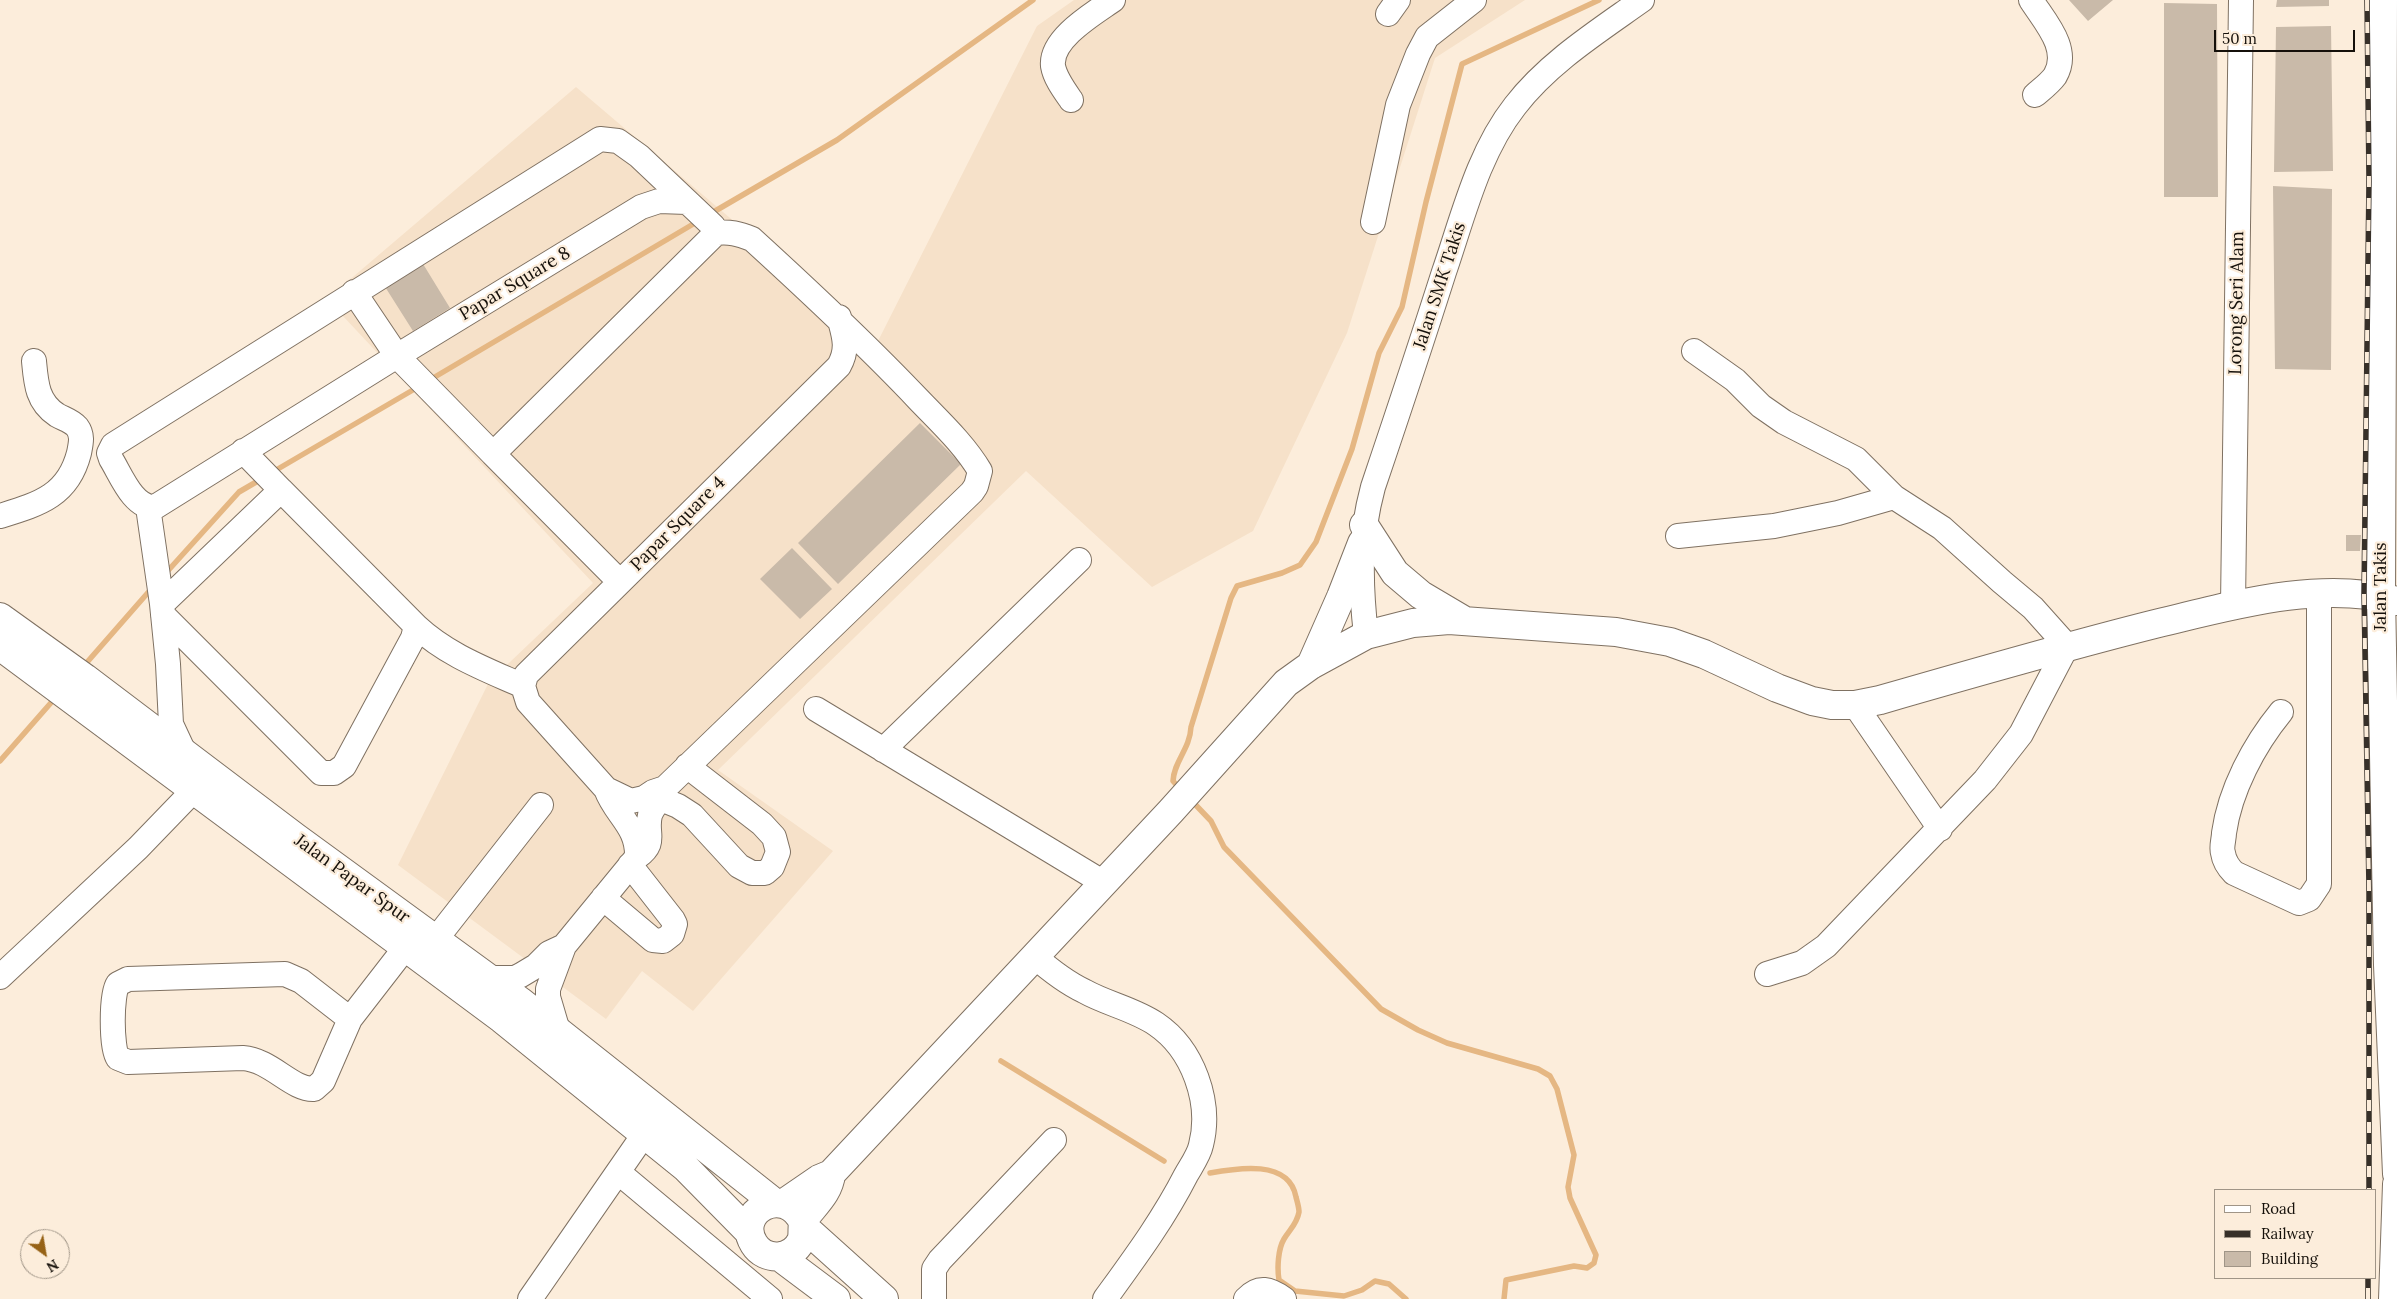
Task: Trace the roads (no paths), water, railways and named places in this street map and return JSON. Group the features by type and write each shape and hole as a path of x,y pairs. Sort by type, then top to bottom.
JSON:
{"main road":[{"name":"Jalan Takis","path":"2383,0 2390,214 2388,965 2397,1174"},
{"path":"1363,534 1395,573 1421,595 1465,621"},
{"path":"1311,664 1341,597 1363,534"},
{"path":"750,1232 754,1215 759,1209 791,1214 830,1186 831,1174 1170,811 1274,696 1311,664 1366,635 1413,623 1449,620 1616,632 1670,642 1704,654 1777,688 1812,701 1832,705 1855,705 1880,700 2067,646 2232,606 2319,594 2364,593 2389,598"},
{"name":"Jalan Papar Spur","path":"0,617 70,682 184,752 295,837 436,939 558,1031 791,1214 884,1299"},
{"path":"0,646 70,682 194,790 502,1019 685,1167 750,1232 756,1248 763,1254 780,1257 836,1299"},
{"path":"2393,1299 2397,1184"},
{"path":"780,1257 795,1250 800,1243 791,1214"}],"street":[{"path":"1071,100 1059,81 1053,65 1059,44 1079,24 1112,0"},
{"path":"1373,222 1398,105 1418,54 1427,37 1474,0"},
{"name":"Jalan SMK Takis","path":"1366,635 1361,585 1363,534 1373,487 1460,225 1483,164 1499,128 1515,105 1538,81 1582,42 1642,0"},
{"path":"2031,0 2056,40 2061,56 2061,63 2054,78 2035,95"},
{"name":"Lorong Seri Alam","path":"2232,606 2241,0"},
{"path":"184,752 171,724 162,603 148,507 139,503 111,459 109,452 113,446 354,292 600,139 618,141 639,156 703,218 492,454"},
{"path":"633,212 645,190 644,170 639,156"},
{"name":"Papar Square 8","path":"148,507 155,507 633,212 659,201 752,239 839,318 887,366 960,444 980,471 976,486 972,492 687,766 663,794"},
{"path":"354,292 397,356 619,581"},
{"name":"Papar Square 4","path":"523,686 526,675 533,666 839,366 844,357 846,343 839,318"},
{"path":"1694,351 1735,380 1762,406 1784,422 1856,459 1894,497 1942,528 2032,608 2067,646 2020,734 1985,780 1826,946 1802,963 1767,974"},
{"name":"Papar Square 4","path":"839,366 863,359 887,366"},
{"path":"0,516 44,501 58,491 76,467 82,441 77,427 52,412 39,396 34,361"},
{"path":"244,452 432,640 458,657 523,686 528,702 606,788 631,801 644,798 654,792 663,794 692,815 739,866 752,873 764,873 772,867 778,852 774,837 762,824 687,766"},
{"path":"162,603 276,485"},
{"path":"1678,536 1774,526 1894,497"},
{"path":"882,750 1079,560"},
{"path":"2281,712 2266,730 2239,783 2227,815 2222,851 2227,865 2234,872 2299,904 2309,899 2319,884 2319,594"},
{"path":"162,603 321,773 334,773 344,766 413,638 416,626"},
{"path":"1855,705 1940,829"},
{"path":"816,709 1104,882"},
{"path":"603,898 653,940 663,941 672,934 675,924 633,861 636,838 611,803 606,788"},
{"path":"0,977 138,848 194,790"},
{"path":"558,1031 548,997 548,989 564,946 633,861 646,851 649,844 650,816 663,794"},
{"path":"436,939 541,805"},
{"path":"488,978 515,978 521,976 536,966 549,953 564,946"},
{"path":"350,1019 300,981 285,974 128,979 118,984 114,993 114,1048 118,1058 128,1062 243,1058 256,1060 302,1087 314,1089 323,1081 350,1019 405,948"},
{"path":"1034,956 1055,974 1084,992 1131,1010 1158,1026 1175,1041 1193,1067 1202,1097 1204,1122 1201,1146 1157,1227 1105,1299"},
{"path":"530,1299 644,1133"},
{"path":"934,1299 934,1269 940,1260 1054,1140"},
{"path":"618,1172 770,1299"},
{"path":"1246,1299 1253,1292 1260,1289 1268,1289 1284,1299"}],"waterway":[{"path":"710,214 837,140 1033,0"},
{"path":"1180,789 1173,781 1174,774 1188,742 1231,598 1237,586 1282,573 1300,565 1316,542 1352,449 1379,353 1402,307 1426,202 1462,64 1599,0"},
{"path":"428,381 700,220"},
{"path":"271,473 418,387"},
{"path":"165,574 239,492 263,478"},
{"path":"82,668 152,588"},
{"path":"0,761 56,697"},
{"path":"1190,799 1211,821 1224,847 1381,1009 1418,1030 1447,1043 1538,1069 1550,1076 1557,1089 1574,1155 1568,1187 1570,1198 1596,1255 1594,1263 1587,1268 1574,1266 1506,1280 1504,1299"},
{"path":"1001,1061 1164,1161"},
{"path":"1210,1173 1234,1169 1260,1169 1273,1171 1291,1185 1299,1212 1295,1223 1282,1243 1279,1253 1278,1270 1279,1280 1295,1291 1344,1296 1362,1290 1375,1281 1389,1284 1406,1299"}],"railway":[{"path":"2367,0 2369,181 2364,593 2369,889 2369,1189"},
{"path":"2368,1279 2368,1299"}]}
